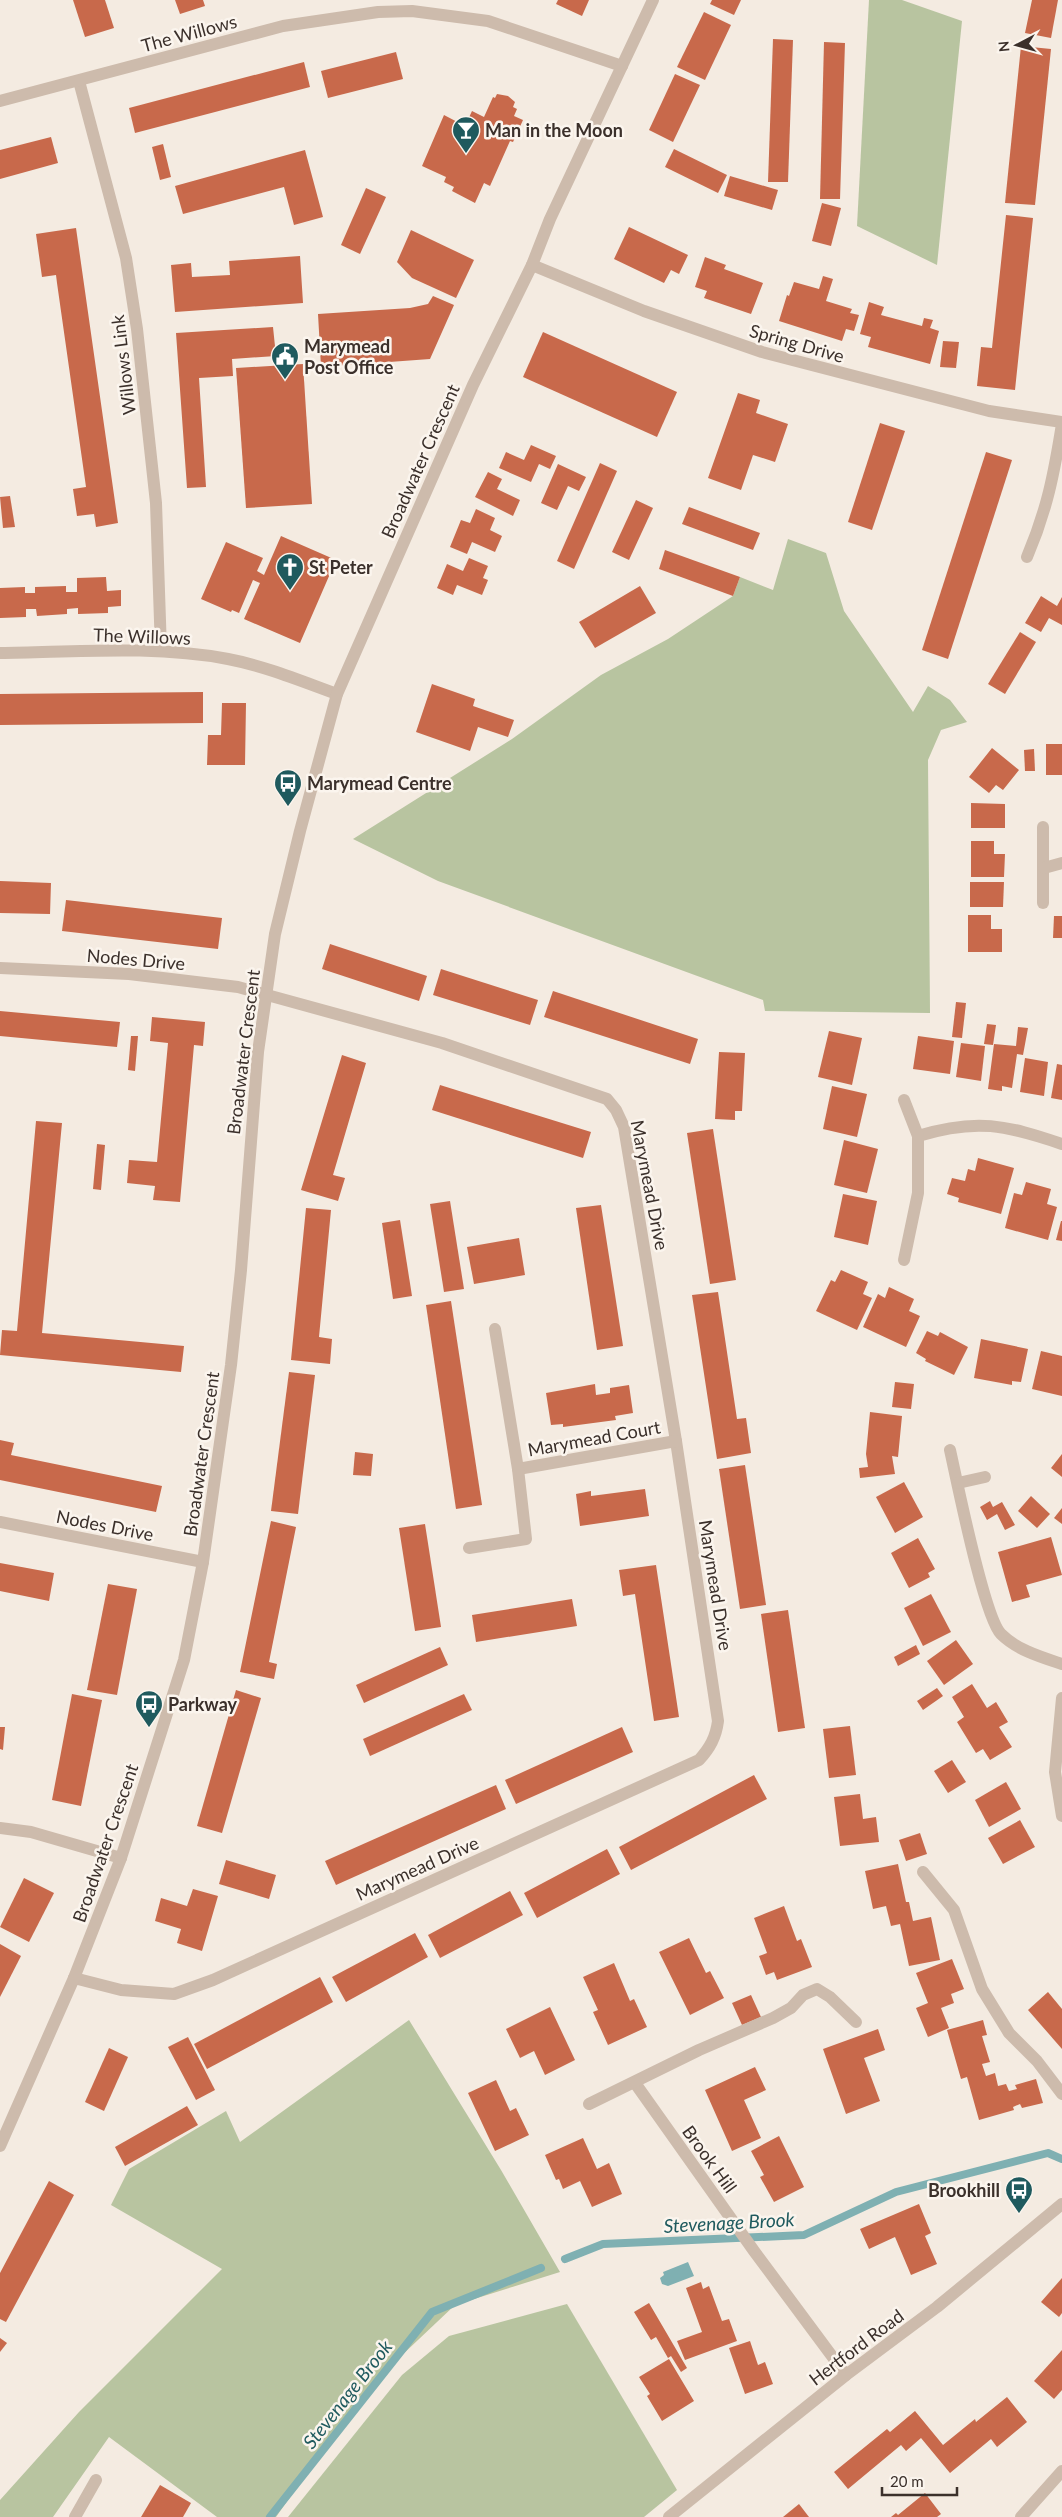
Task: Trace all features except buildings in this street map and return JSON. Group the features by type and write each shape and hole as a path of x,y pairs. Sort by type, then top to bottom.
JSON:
{"street":[{"name":"Broadwater Crescent","path":"0,2146 74,1978 121,1858 184,1660 203,1562 231,1365 241,1270 257,1061 276,934 300,831 337,694 473,385 532,265 550,219 653,0"},
{"name":"The Willows","path":"0,101 284,26 378,6 488,21 622,66"},
{"name":"Willows Link","path":"79,81 126,258 137,329 156,503 161,650"},
{"name":"Spring Drive","path":"532,265 644,311 762,352 989,410 1062,423 1053,483 1040,526 1027,557"},
{"name":"The Willows","path":"0,653 161,650 229,659 282,674 337,694"},
{"path":"1043,827 1043,903"},
{"path":"1044,868 1062,863"},
{"name":"Nodes Drive","path":"0,968 129,974 231,985 268,994"},
{"name":"Marymead Drive","path":"74,1978 121,1990 174,1994 197,1986 699,1760 709,1748 716,1734 718,1721 676,1442 624,1127 616,1110 607,1100 442,1043 268,994"},
{"path":"904,1100 918,1136 918,1193 904,1260"},
{"path":"918,1136 950,1126 990,1124 1034,1134 1062,1144"},
{"name":"Marymead Court","path":"469,1548 526,1538 518,1469 495,1329"},
{"name":"Marymead Court","path":"518,1469 676,1442"},
{"path":"950,1450 986,1602 1000,1633 1025,1651 1062,1664"},
{"path":"958,1483 985,1477"},
{"name":"Nodes Drive","path":"0,1522 203,1562"},
{"path":"1062,1698 1055,1772 1062,1816"},
{"path":"0,1828 31,1832 121,1858"},
{"path":"923,1872 954,1910 982,1989 1010,2033 1037,2061 1062,2094"},
{"path":"589,2104 699,2050 773,2018 791,2008 803,1995 817,1989 830,1997 856,2022"},
{"name":"Brook Hill","path":"634,2083 754,2251 846,2375"},
{"name":"Hertford Road","path":"669,2517 846,2375 937,2307 1062,2204"},
{"path":"1021,2517 1062,2471"},
{"path":"75,2517 96,2480"}],"green space":[{"path":"869,0 902,0 962,21 937,265 857,226"},
{"path":"788,539 826,553 844,611 913,712 928,686 950,700 967,722 941,730 928,760 930,1013 765,1011 763,1000 438,881 353,839 512,739 601,675 668,639 733,596 740,577 773,590"},
{"path":"409,2020 501,2170 560,2272 455,2305 400,2357 312,2466 276,2517 217,2517 109,2437 53,2517 0,2517 0,2500 79,2412 222,2269 111,2205 129,2169 226,2111 240,2142"},
{"path":"567,2304 677,2490 644,2517 288,2517 402,2375 449,2336"}],"water":[{"path":"688,2262 694,2276 668,2286 662,2284 660,2278 664,2275 663,2272"}],"waterway":[{"name":"Stevenage Brook","path":"565,2259 603,2244 804,2235 896,2192 1048,2153 1062,2159"},
{"name":"Stevenage Brook","path":"270,2517 432,2312 541,2268"}],"place":[{"name":"Man in the Moon","path":"466,154"},
{"name":"Marymead Post Office","path":"285,380"},
{"name":"St Peter","path":"290,591"},
{"name":"Marymead Centre","path":"288,807"},
{"name":"Parkway","path":"149,1728"},
{"name":"Brookhill","path":"1019,2214"}]}
